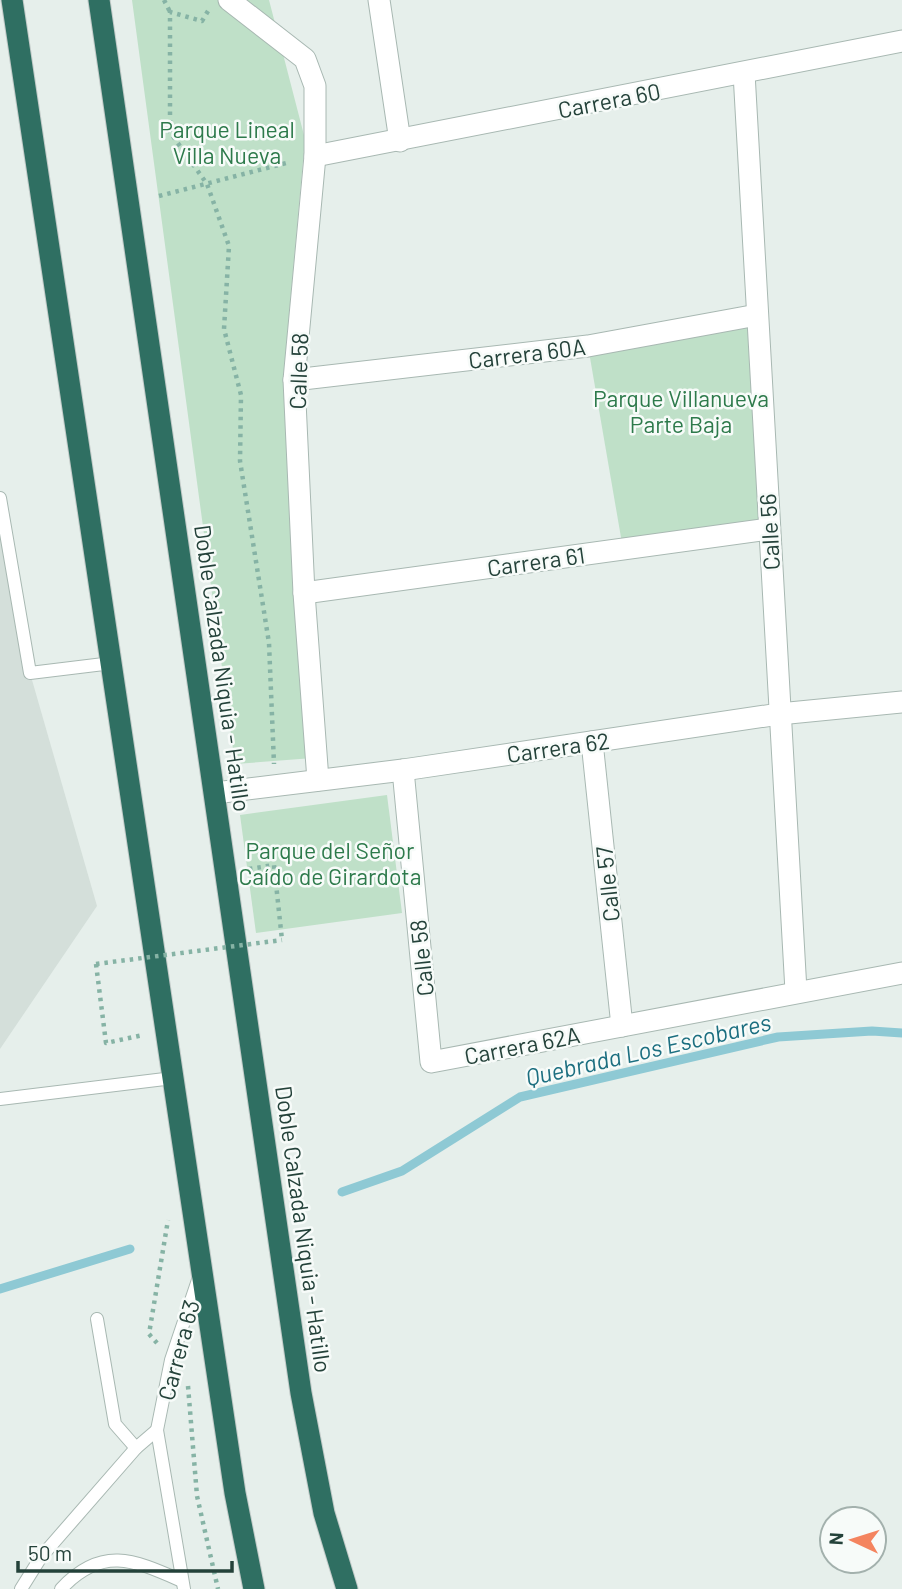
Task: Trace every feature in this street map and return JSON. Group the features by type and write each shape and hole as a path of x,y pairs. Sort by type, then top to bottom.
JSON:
{"highway":[{"path":"12,0 234,1493 254,1589"},
{"name":"Doble Calzada Niquia - Hatillo","path":"99,0 301,1393 324,1513 347,1589"}],"street":[{"name":"Calle 58","path":"229,0 304,59 315,86 315,156 294,380 304,593 318,780"},
{"path":"379,0 400,141"},
{"name":"Carrera 60","path":"315,156 902,41"},
{"name":"Calle 56","path":"744,73 796,991"},
{"name":"Carrera 60A","path":"294,380 588,346 757,315"},
{"name":"Carrera 61","path":"304,593 769,529"},
{"name":"Carrera 62","path":"215,793 403,770 779,714 902,702"},
{"name":"Calle 57","path":"592,742 622,1026"},
{"name":"Calle 58","path":"403,770 431,1062"},
{"name":"Carrera 62A","path":"431,1062 902,973"}],"lane":[{"path":"0,498 30,673 112,663"},
{"path":"0,1099 173,1078"},
{"name":"Carrera 63","path":"157,1430 172,1360 201,1270"},
{"path":"97,1319 115,1424 136,1448"},
{"path":"21,1589 41,1557 136,1448 157,1430"},
{"path":"157,1430 183,1585"},
{"path":"61,1589 78,1570 118,1558 183,1585"}],"path":[{"path":"164,0 170,12 170,132 207,184 229,246 224,329 241,395 240,461 269,643 277,785"},
{"path":"170,12 202,21 214,0"},
{"path":"159,196 315,156"},
{"path":"166,1030 106,1043 96,964 282,940 274,865"}],"shaded area":[{"path":"0,498 30,673 97,906 0,1049"}],"green space":[{"name":"Parque Lineal Villa Nueva","path":"132,0 269,0 305,139 283,381 313,758 235,764"},
{"name":"Parque Villanueva Parte Baja","path":"757,315 769,529 623,549 588,346"},
{"name":"Parque del Señor Caído de Girardota","path":"387,795 402,913 256,933 240,815"}],"waterway":[{"name":"Quebrada Los Escobares","path":"342,1192 402,1171 520,1097 778,1037 872,1031 902,1033"},
{"path":"0,1289 130,1249"}]}
